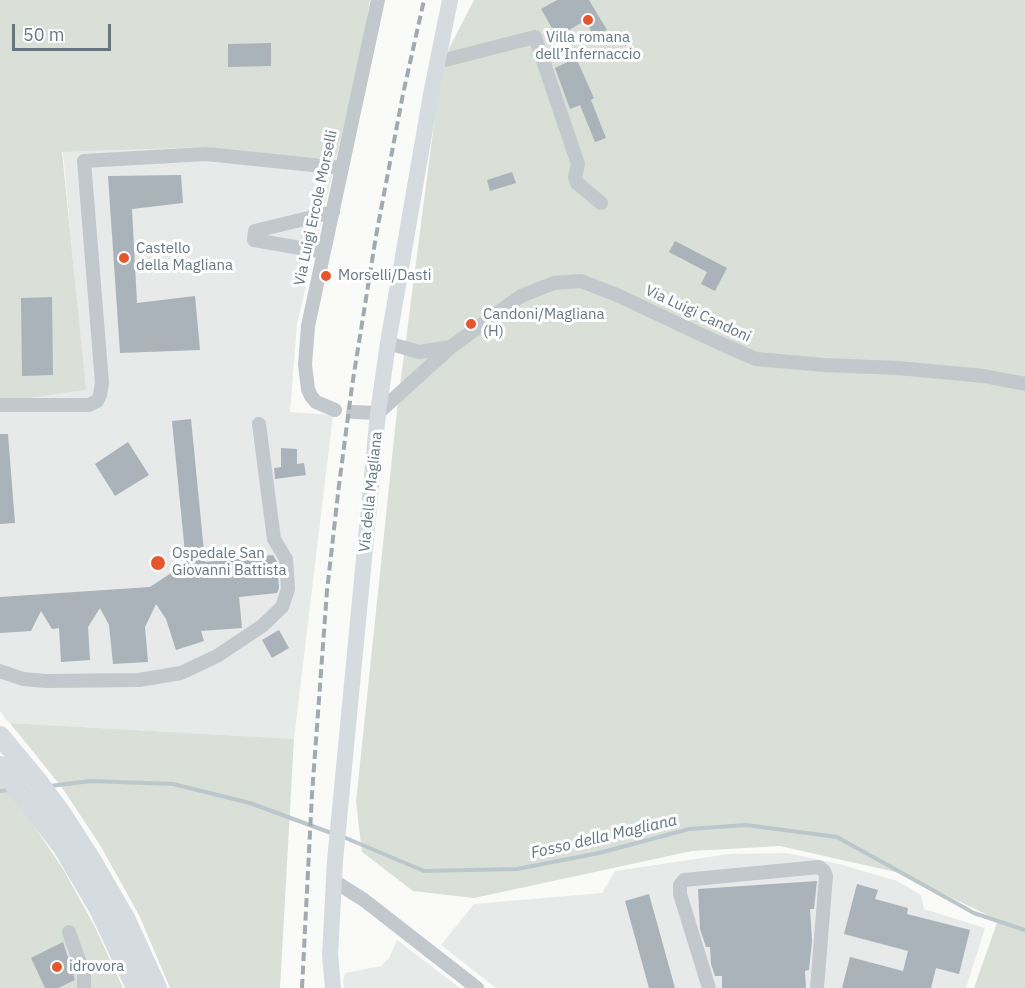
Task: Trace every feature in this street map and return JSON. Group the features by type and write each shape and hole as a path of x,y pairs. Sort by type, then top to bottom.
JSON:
{"highway":[{"path":"5,742 63,816 112,893 157,988"},
{"path":"0,766 62,846 113,937 136,988"}],"main road":[{"name":"Via della Magliana","path":"333,988 330,955 335,861 378,413 388,343 450,0"}],"street":[{"name":"Via Luigi Ercole Morselli","path":"335,410 324,407 311,396 308,389 305,365 308,326 378,0"},
{"path":"437,62 536,38 578,164 575,177 577,183 601,203"},
{"path":"0,405 89,405 97,401 100,394 102,383 84,161 206,154 342,168"},
{"path":"324,252 254,240 255,231 333,212"},
{"name":"Via Luigi Candoni","path":"378,413 451,347 521,296 554,283 580,281 617,295 756,359 898,368 984,376 1025,384"},
{"name":"Via Luigi Candoni","path":"388,343 419,352 451,347"},
{"path":"353,412 378,413"},
{"path":"0,671 23,679 46,681 139,680 181,673 217,656 262,626 282,607 288,589 286,559 274,539 259,424"},
{"path":"709,988 680,894 680,885 684,880 819,867 826,876 816,988"},
{"path":"334,881 364,900 477,988"},
{"path":"69,932 84,974 84,988"}],"shaded area":[{"path":"0,0 370,0 361,55 337,155 331,154 314,160 228,154 209,147 62,152 86,390 0,402"},
{"path":"474,0 1025,0 1025,988 974,988 998,920 900,873 780,846 692,851 474,898 413,891 362,852 356,802 398,401 442,62"},
{"name":"Ospedale San Giovanni Battista","path":"209,147 228,154 314,160 331,154 337,155 297,324 290,412 333,415 294,739 9,723 0,711 0,402 85,390 63,152"},
{"path":"10,723 294,739 280,988 170,988 139,915 100,845 63,789"},
{"path":"0,781 24,811 63,869 94,925 123,988 0,988"},
{"path":"786,853 839,864 897,881 921,895 924,909 985,928 966,988 496,988 441,945 474,904 602,893 615,871 729,854"},
{"path":"397,940 460,988 344,988 345,973 381,966 389,958"}],"building":[{"path":"557,0 589,0 607,30 593,36 586,20 557,37 541,9"},
{"path":"271,43 271,66 228,67 228,44"},
{"path":"576,58 594,98 591,100 606,138 595,142 580,105 570,109 555,68"},
{"path":"512,172 516,183 490,191 487,180"},
{"name":"Castello della Magliana","path":"181,175 183,203 132,209 137,303 195,296 200,350 120,353 108,176"},
{"path":"675,241 727,268 715,291 701,284 707,272 669,252"},
{"path":"52,297 53,375 22,376 21,298"},
{"path":"191,419 205,562 273,555 277,562 279,588 277,593 239,597 242,628 201,631 204,641 176,650 166,619 156,604 145,627 148,662 113,664 109,625 100,608 88,627 90,660 61,662 59,628 52,629 41,611 31,631 0,633 0,597 150,587 186,563 172,421"},
{"path":"0,434 8,434 15,523 0,524"},
{"path":"128,442 149,475 115,496 95,464"},
{"path":"281,448 297,449 297,464 304,463 306,475 275,479 274,468 281,467"},
{"path":"279,630 289,648 272,658 262,640"},
{"path":"817,881 814,909 810,909 812,941 809,970 805,971 806,988 722,988 722,976 715,976 711,964 710,947 706,947 700,929 698,889"},
{"path":"857,884 878,890 875,899 908,908 907,914 970,930 959,974 936,968 931,988 842,988 850,957 903,971 908,951 844,934"},
{"path":"649,894 675,988 649,988 625,901"},
{"name":"idrovora","path":"63,942 75,980 58,988 45,988 31,958"}],"waterway":[{"name":"Fosso della Magliana","path":"50,786 91,781 173,784 250,803 334,834"},
{"name":"Fosso della Magliana","path":"0,791 9,790"},
{"name":"Fosso della Magliana","path":"341,836 424,871 517,869 599,853 689,829 746,825 837,837 974,913 1025,930"}],"railway":[{"path":"302,988 312,794 327,591 339,485 376,236 403,94 424,0"}],"place":[{"name":"Villa romana dell’Infernaccio","path":"588,20"},
{"name":"Castello della Magliana","path":"124,258"},
{"name":"Morselli/Dasti","path":"326,276"},
{"name":"Candoni/Magliana (H)","path":"471,324"},
{"name":"Ospedale San Giovanni Battista","path":"158,563"},
{"name":"idrovora","path":"57,967"}]}
